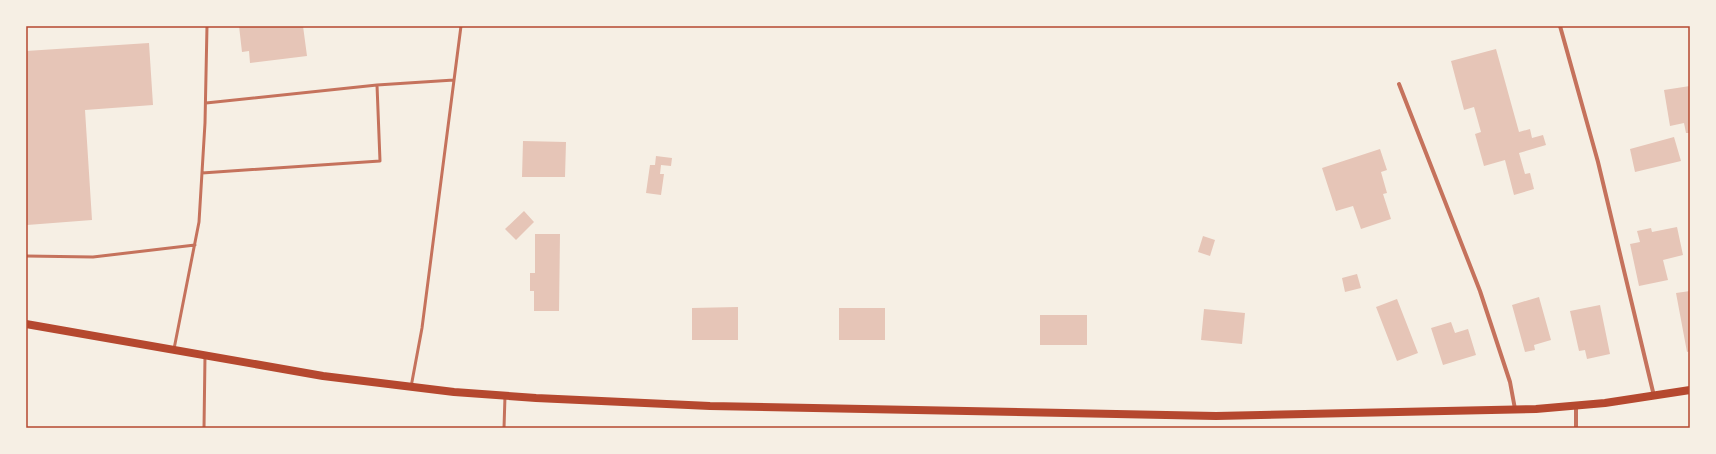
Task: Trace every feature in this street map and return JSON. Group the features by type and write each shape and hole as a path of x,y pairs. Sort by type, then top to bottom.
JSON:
{"main road":[{"path":"26,324 323,376 411,387 505,396 710,406 1208,416 1515,409 1576,405 1654,396 1690,390"}],"street":[{"path":"1560,26 1598,162 1654,396"},
{"path":"1399,84 1480,291 1510,382 1515,409"},
{"path":"1576,405 1576,428"}],"lane":[{"path":"174,350 199,222 206,103 207,26"},
{"path":"411,387 422,328 461,26"},
{"path":"206,103 376,84 454,80"},
{"path":"202,173 380,161 376,84"},
{"path":"26,256 93,257 195,245"},
{"path":"204,428 205,356"},
{"path":"504,428 505,396"}],"building":[{"path":"239,26 303,26 307,56 250,63 249,51 242,52"},
{"path":"149,43 153,105 85,110 92,220 27,225 26,51"},
{"path":"1496,49 1519,132 1530,129 1532,138 1543,135 1546,145 1519,153 1525,174 1530,173 1534,189 1514,195 1505,160 1484,166 1475,134 1481,132 1474,107 1464,110 1451,61"},
{"path":"1690,86 1690,133 1686,133 1684,123 1670,126 1664,90"},
{"path":"1674,137 1681,161 1635,172 1630,149"},
{"path":"523,141 566,142 565,177 522,177"},
{"path":"1380,149 1387,170 1381,172 1387,193 1383,194 1391,219 1361,229 1353,206 1336,211 1322,168"},
{"path":"656,156 672,158 671,166 661,165 660,174 664,174 661,195 646,193 650,165 655,165"},
{"path":"524,211 534,222 516,240 505,229"},
{"path":"1677,227 1683,255 1663,260 1668,280 1639,286 1630,244 1640,242 1637,231 1651,228 1652,232"},
{"path":"535,234 560,234 559,311 534,311 534,291 530,291 530,273 535,273"},
{"path":"1203,236 1215,240 1210,256 1198,252"},
{"path":"1357,274 1361,288 1345,292 1342,278"},
{"path":"1690,291 1690,351 1687,352 1676,293"},
{"path":"1539,297 1551,340 1534,345 1535,350 1525,352 1512,305"},
{"path":"1397,299 1418,353 1397,361 1376,307"},
{"path":"1600,305 1610,354 1587,359 1585,350 1579,351 1570,311"},
{"path":"738,307 738,340 692,340 692,308"},
{"path":"839,308 885,308 885,340 839,340"},
{"path":"1204,309 1245,313 1242,344 1201,340"},
{"path":"1040,315 1087,315 1087,345 1040,345"},
{"path":"1451,322 1455,333 1468,329 1476,355 1443,365 1431,328"}]}
